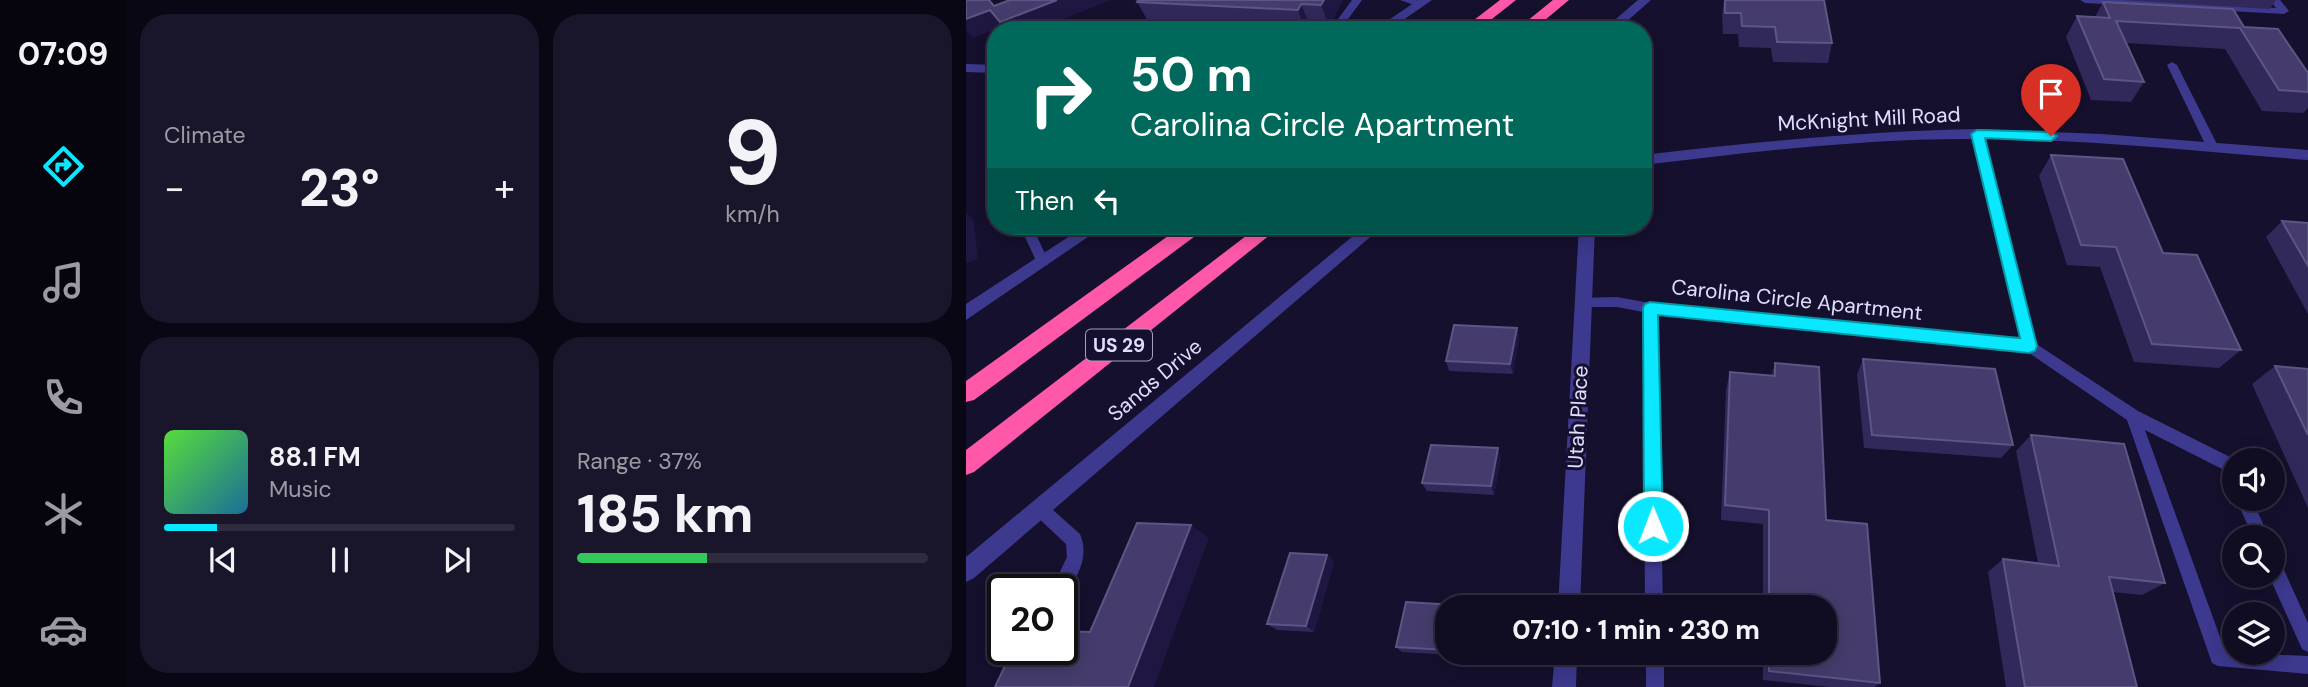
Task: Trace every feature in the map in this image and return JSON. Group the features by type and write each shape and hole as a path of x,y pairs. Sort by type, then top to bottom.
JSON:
{"highway":[{"path":"1480,21 1509,0"},
{"path":"1535,21 1562,0"},
{"name":"US 29","path":"966,393 1183,235"},
{"name":"US 29","path":"966,464 1260,235"}],"street":[{"path":"1620,21 1645,0"},
{"path":"1394,21 1423,2"},
{"path":"966,68 987,69"},
{"name":"McKnight Mill Road","path":"1652,159 1870,137 1977,134 2031,135 2308,155"},
{"path":"966,313 1082,235"},
{"name":"Sands Drive","path":"966,571 1363,235"},
{"name":"Utah Place","path":"1570,595 1587,235"},
{"path":"1564,687 1565,665"}],"lane":[{"path":"1342,21 1357,0"},
{"path":"1405,0 1423,2"},
{"path":"2085,0 2284,11 2275,0"},
{"path":"2172,65 2213,148"},
{"path":"1977,134 2029,346"},
{"path":"1030,235 1042,261"},
{"path":"1584,302 1617,302 1650,308"},
{"name":"Carolina Circle Apartment","path":"1654,595 1650,308 2029,346 2133,416 2222,461"},
{"path":"2133,416 2218,657 2308,665"},
{"path":"1039,508 1074,540 1076,558 1068,574"},
{"path":"2283,588 2308,643"},
{"path":"1655,665 1655,687"}],"building":[{"path":"966,0 989,0 994,6 1010,0 1057,0 1003,21 999,21 990,10 966,19"},
{"path":"1324,0 1321,5 1301,4 1298,10 1137,2"},
{"path":"1725,0 1824,0 1832,43 1777,42 1775,27 1742,26 1741,13 1725,13"},
{"path":"2103,2 2233,9 2244,27 2278,29 2308,73 2308,92 2279,90 2240,28 2116,21 2144,82 2104,79 2077,16 2110,18"},
{"path":"2051,155 2123,159 2163,253 2197,255 2241,350 2152,344 2116,247 2081,245"},
{"path":"2282,221 2308,223 2308,266"},
{"path":"1454,325 1517,328 1510,364 1446,361"},
{"path":"1863,359 1995,369 2013,445 1872,435"},
{"path":"1775,363 1819,367 1826,520 1867,524 1880,683 1769,671 1769,665 1837,665 1837,595 1769,595 1769,510 1725,505 1730,372 1775,376"},
{"path":"2275,366 2308,369 2308,435"},
{"path":"2031,435 2124,444 2165,583 2109,577 2137,687 2025,687 2003,559 2059,566"},
{"path":"1431,445 1498,448 1491,486 1422,483"},
{"path":"1137,523 1191,525 1128,687 995,687 1005,665 1078,665 1078,632 1090,632"},
{"path":"1290,553 1327,555 1306,626 1267,624"},
{"path":"1406,602 1435,604 1435,649 1396,647"}],"route":[{"path":"1653,526 1650,308 2029,346 1977,134 2051,136"}]}
